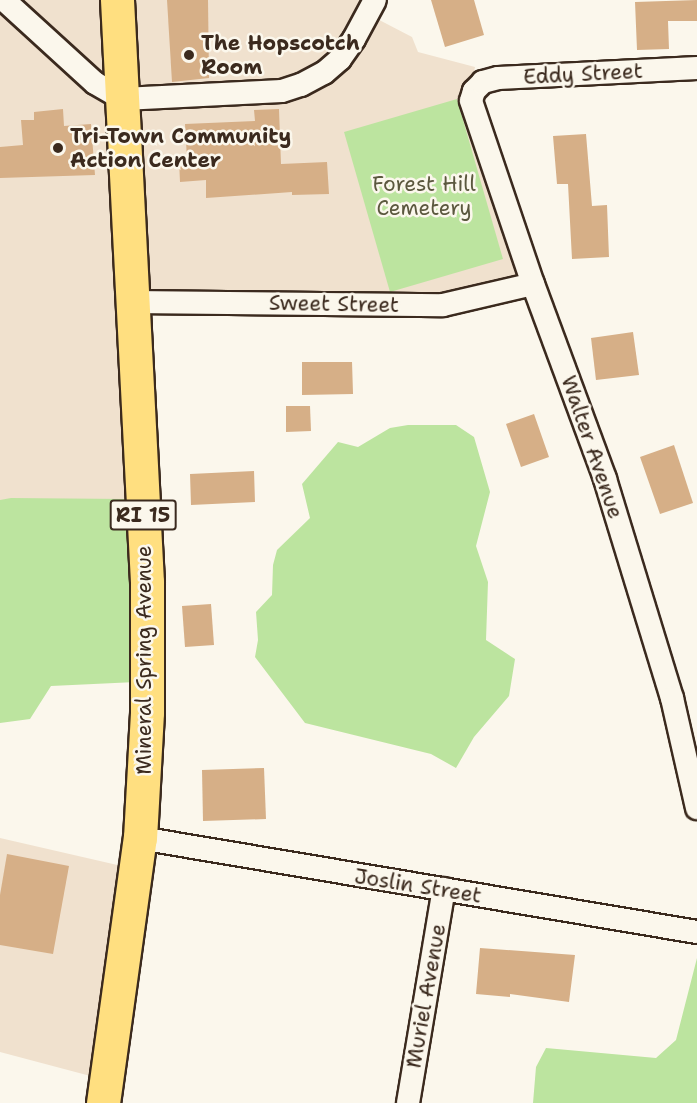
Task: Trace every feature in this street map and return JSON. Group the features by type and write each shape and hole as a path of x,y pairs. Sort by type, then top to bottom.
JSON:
{"main road":[{"name":"Mineral Spring Avenue","path":"103,1103 140,838 147,712 147,582 117,0"}],"street":[{"path":"3,0 95,83 123,99 282,91 301,85 324,73 340,59 354,39 375,0"},
{"name":"Eddy Street","path":"474,92 483,82 498,78 697,68"},
{"name":"Walter Avenue","path":"474,92 471,101 476,119 533,284 605,479 672,698 697,808"},
{"name":"Sweet Street","path":"132,302 444,305 533,284"},
{"name":"Joslin Street","path":"140,838 697,932"},
{"name":"Muriel Avenue","path":"408,1103 444,889"}],"shaded area":[{"path":"0,0 359,0 360,10 412,37 418,52 475,67 472,81 518,274 508,281 455,297 125,293 126,499 0,500"},
{"path":"0,838 126,867 98,1078 0,1052"}],"green space":[{"name":"Forest Hill Cemetery","path":"457,99 503,259 390,292 344,132"},
{"path":"408,425 456,425 474,437 490,492 476,546 488,582 486,640 515,659 509,696 474,737 456,768 431,754 305,723 255,657 258,640 256,612 272,595 273,565 277,550 310,518 302,484 338,442 358,447 390,428"},
{"path":"11,498 126,499 136,682 51,686 30,719 0,723 0,500"},
{"path":"697,958 697,1103 533,1103 536,1067 546,1048 656,1058 676,1040"}],"building":[{"name":"The Hopscotch Room","path":"167,0 208,0 209,78 172,82"},
{"path":"431,0 474,0 484,35 445,47"},
{"path":"697,0 697,21 668,21 669,49 637,50 635,2"},
{"name":"Tri-Town Community Action Center","path":"63,109 64,126 91,124 95,175 0,178 0,147 23,145 21,120 34,120 34,112"},
{"path":"279,109 281,164 327,162 329,194 292,195 292,192 206,198 206,180 180,182 179,160 187,159 185,124 255,121 254,110"},
{"path":"586,134 592,206 607,205 609,257 572,259 568,184 557,184 553,136"},
{"path":"633,332 639,375 596,380 591,338"},
{"path":"302,362 352,362 353,394 302,395"},
{"path":"286,406 310,406 311,431 286,432"},
{"path":"534,414 549,457 521,467 506,424"},
{"path":"674,445 693,503 660,514 640,457"},
{"path":"254,471 255,502 191,505 190,474"},
{"path":"211,604 214,645 185,647 182,606"},
{"path":"264,768 266,819 203,821 202,770"},
{"path":"7,854 69,866 53,954 0,945 0,895"},
{"path":"480,948 575,955 569,1002 510,994 510,997 476,994"}],"place":[{"name":"The Hopscotch Room","path":"189,55"},
{"name":"Tri-Town Community Action Center","path":"58,148"}]}
